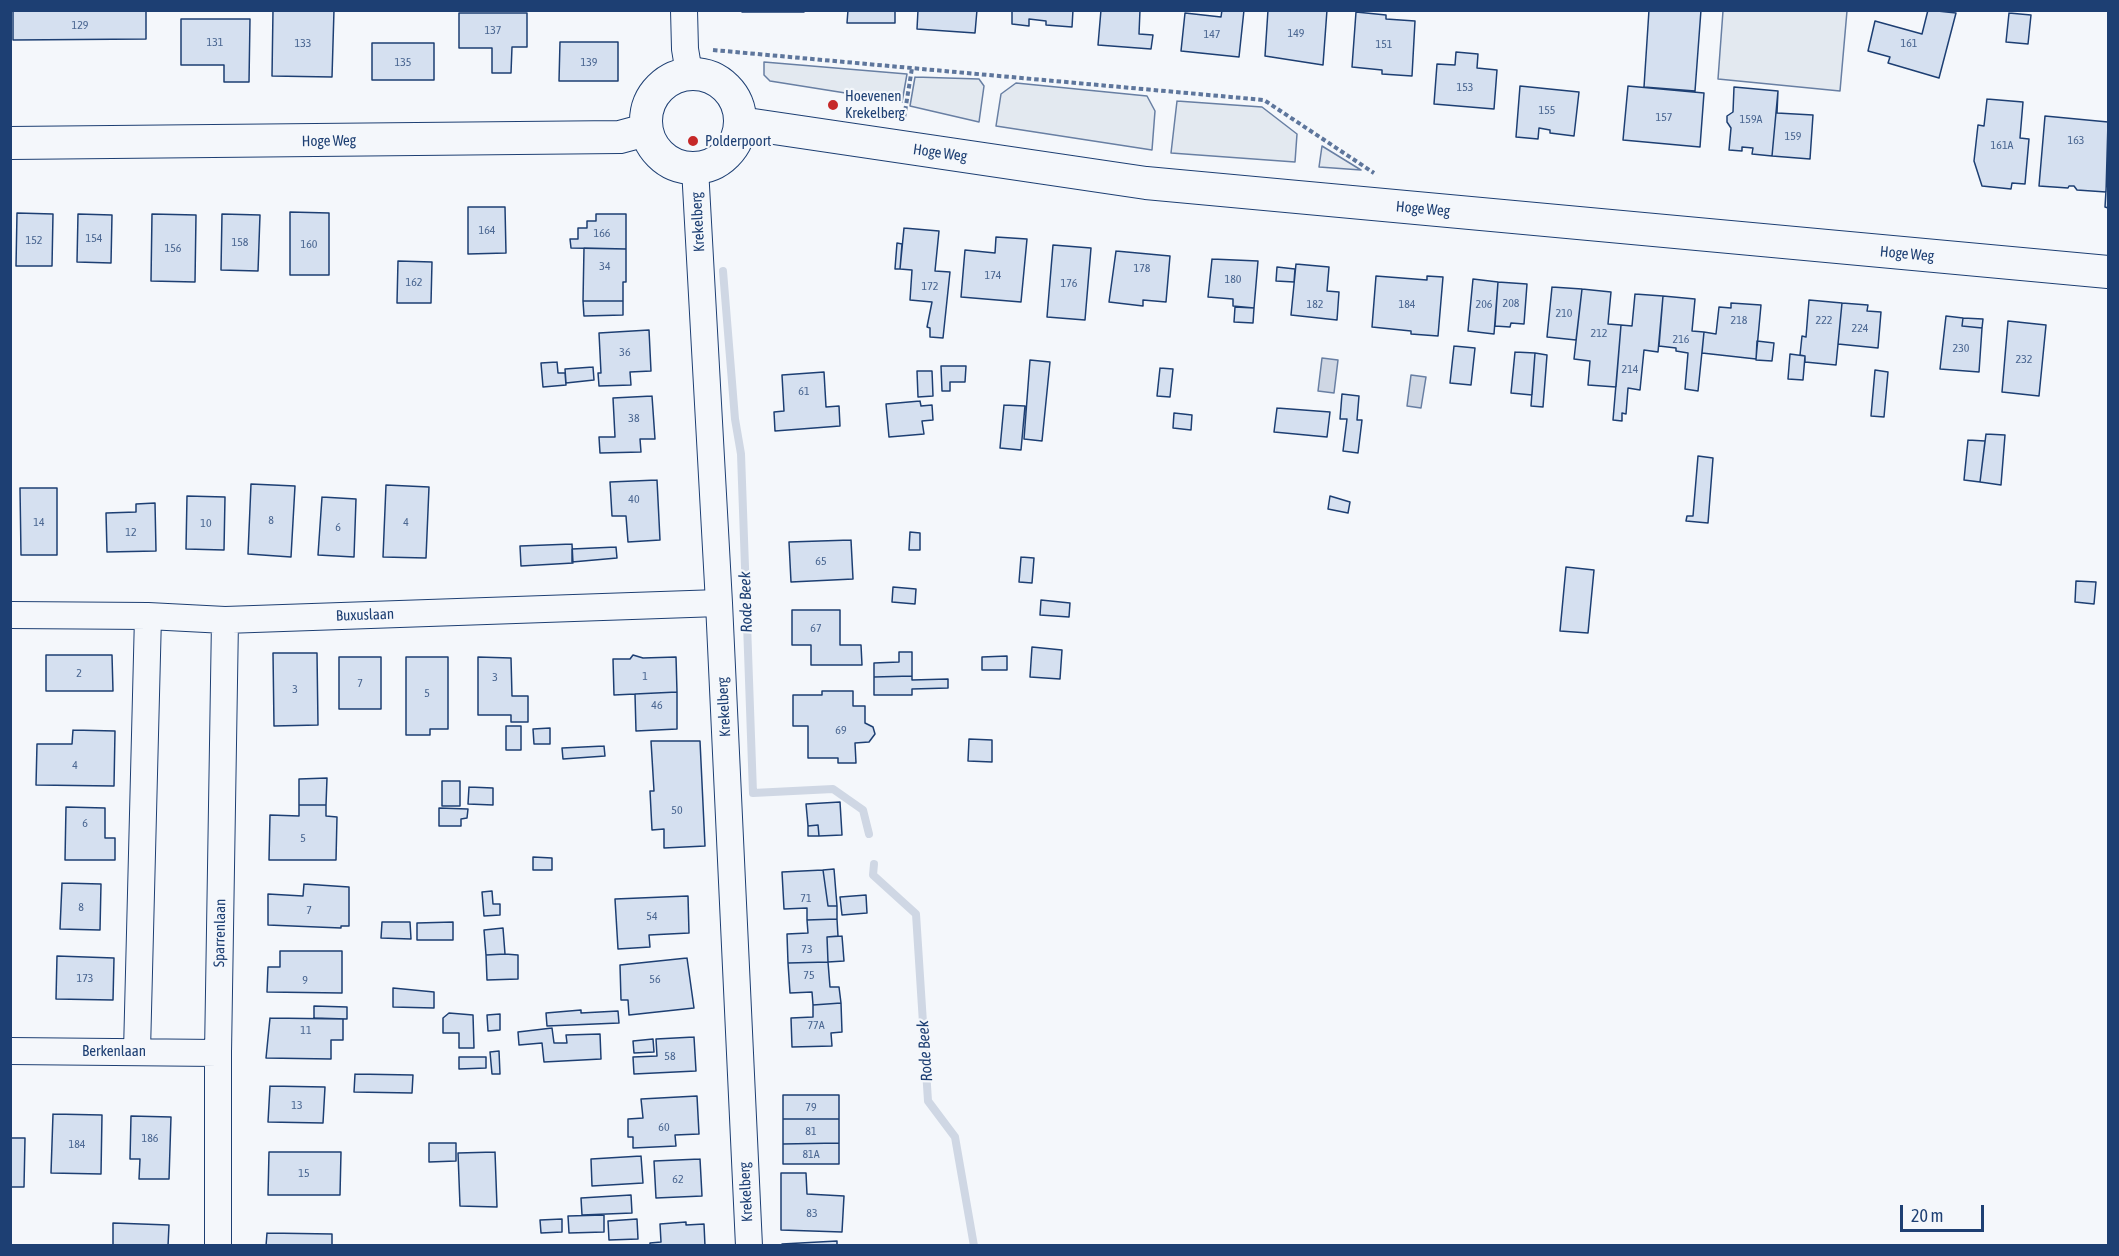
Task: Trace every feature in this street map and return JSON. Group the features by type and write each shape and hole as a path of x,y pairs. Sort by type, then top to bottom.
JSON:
{"street":[{"path":"684,10 687,61 676,76 654,92 645,117 649,141 663,159 684,168 695,168 707,166 726,154 734,145 740,123 737,103 726,87 687,61"},
{"name":"Hoge Weg","path":"740,123 1146,183 2109,272"},
{"name":"Hoge Weg","path":"10,143 620,137 646,130"},
{"name":"Krekelberg","path":"695,168 719,603 749,1245"},
{"name":"Buxuslaan","path":"10,615 148,616 225,620 719,603"},
{"path":"137,1051 148,616"},
{"name":"Sparrenlaan","path":"218,1245 218,1053 225,620"},
{"name":"Berkenlaan","path":"10,1051 218,1053"}],"path":[{"path":"687,61 912,68 1264,100 1379,177"},
{"path":"899,147 912,68"}],"shaded area":[{"path":"1723,11 1847,11 1840,91 1718,79"},
{"path":"764,62 907,74 902,102 770,81 764,75"},
{"path":"915,77 979,79 984,86 979,122 910,106"},
{"path":"1016,83 1147,96 1155,111 1152,150 996,126 1001,94"},
{"path":"1177,101 1262,107 1297,134 1295,162 1171,153"},
{"path":"1322,146 1361,170 1319,167"},
{"path":"1322,358 1338,360 1334,393 1318,391"},
{"path":"1411,375 1426,377 1421,408 1407,406"}],"building":[{"path":"13,10 146,10 146,39 13,40"},
{"path":"273,10 334,10 332,77 272,76"},
{"path":"742,10 804,10 804,12 742,12"},
{"path":"848,10 895,10 895,23 847,23"},
{"path":"918,10 977,10 975,33 917,29"},
{"path":"1012,10 1073,10 1072,27 1046,25 1046,21 1029,19 1029,26 1012,24"},
{"path":"1101,10 1140,10 1139,34 1153,35 1151,49 1098,45"},
{"path":"1222,10 1244,10 1239,57 1181,51 1185,13 1221,17"},
{"path":"1268,10 1327,10 1323,65 1265,56"},
{"path":"1649,10 1701,10 1695,91 1644,87"},
{"path":"1928,10 1956,13 1939,78 1888,63 1890,57 1868,51 1875,21 1922,34"},
{"path":"1356,12 1386,15 1386,19 1415,21 1412,76 1382,74 1382,70 1352,67"},
{"path":"459,13 527,13 527,47 512,47 511,73 492,73 492,48 459,48"},
{"path":"2009,13 2031,15 2028,44 2006,42"},
{"path":"181,19 250,19 249,82 224,82 224,65 181,65"},
{"path":"560,42 618,42 618,81 559,81"},
{"path":"372,43 434,43 434,80 372,80"},
{"path":"1456,52 1478,54 1477,68 1497,70 1494,109 1434,104 1437,64 1455,65"},
{"path":"1520,86 1579,92 1574,136 1550,133 1550,130 1539,128 1538,139 1516,137"},
{"path":"1628,86 1704,93 1700,147 1623,140"},
{"path":"1734,87 1778,91 1772,156 1752,154 1753,148 1742,147 1742,151 1729,150 1731,128 1727,122 1727,116 1733,112"},
{"path":"1778,91 1777,113 1813,115 1810,159 1772,156"},
{"path":"1987,99 2023,102 2020,138 2029,139 2025,184 2012,183 2011,189 1982,186 1974,161 1978,125 1984,126"},
{"path":"2045,116 2108,122 2106,192 2077,190 2074,186 2068,188 2039,186"},
{"path":"2108,157 2108,208 2105,207"},
{"path":"468,207 505,207 506,253 468,254"},
{"path":"290,212 329,213 329,275 290,275"},
{"path":"17,213 53,214 52,266 16,266"},
{"path":"78,214 112,215 111,263 77,262"},
{"path":"152,214 196,215 195,282 151,281"},
{"path":"222,214 260,215 258,271 221,270"},
{"path":"596,214 626,214 626,249 571,248 570,239 578,239 578,228 587,228 587,221 596,221"},
{"path":"904,228 939,231 935,271 950,272 943,338 930,337 930,328 927,327 932,302 910,300 912,270 900,269"},
{"path":"996,237 1027,239 1021,302 961,297 965,250 995,253"},
{"path":"897,243 902,244 900,269 895,269"},
{"path":"1053,245 1091,248 1085,320 1047,317"},
{"path":"584,248 626,249 626,282 623,282 623,301 583,301"},
{"path":"1116,251 1170,256 1166,302 1143,300 1143,306 1109,302"},
{"path":"1212,259 1258,261 1254,308 1233,306 1233,299 1208,297"},
{"path":"398,261 432,262 431,303 397,303"},
{"path":"1296,264 1329,267 1327,291 1339,292 1337,320 1291,315"},
{"path":"1277,267 1295,269 1294,282 1276,281"},
{"path":"1376,276 1427,280 1427,276 1443,277 1438,336 1372,327"},
{"path":"1473,279 1498,282 1494,334 1468,331"},
{"path":"1498,282 1527,284 1524,324 1511,323 1510,327 1495,326"},
{"path":"1552,287 1582,289 1576,340 1547,337"},
{"path":"1582,289 1611,292 1608,324 1621,325 1616,387 1588,385 1590,361 1574,359"},
{"path":"1635,294 1663,296 1658,352 1644,350 1640,390 1628,388 1626,414 1622,413 1622,421 1613,420 1621,325 1632,326"},
{"path":"1663,296 1695,299 1692,331 1704,332 1698,391 1685,389 1688,353 1676,351 1676,348 1659,346"},
{"path":"1809,300 1842,303 1836,365 1805,362 1805,356 1800,355 1802,336 1806,337"},
{"path":"583,301 623,301 623,315 584,316"},
{"path":"1731,303 1761,305 1756,359 1702,353 1704,332 1716,334 1719,307 1731,308"},
{"path":"1842,303 1868,305 1867,311 1881,312 1878,348 1838,344"},
{"path":"1235,307 1254,308 1253,323 1234,322"},
{"path":"1946,316 1963,318 1962,326 1982,328 1979,372 1940,369"},
{"path":"1963,318 1983,319 1982,328 1962,326"},
{"path":"2008,321 2046,325 2039,396 2002,392"},
{"path":"649,330 651,371 630,372 631,385 599,386 598,373 601,373 599,333"},
{"path":"1757,341 1774,343 1772,361 1756,360"},
{"path":"1454,346 1475,348 1471,385 1450,383"},
{"path":"1515,352 1535,353 1532,395 1511,393"},
{"path":"1535,353 1547,355 1543,407 1531,406"},
{"path":"1790,354 1805,356 1803,380 1788,379"},
{"path":"1030,360 1050,362 1042,441 1024,439"},
{"path":"557,362 558,373 565,373 566,385 543,387 541,363"},
{"path":"941,366 966,366 965,382 950,382 950,391 942,391"},
{"path":"593,367 594,380 566,383 565,369"},
{"path":"1160,368 1173,369 1170,397 1157,396"},
{"path":"1875,370 1888,372 1884,417 1871,416"},
{"path":"917,371 932,371 933,396 918,397"},
{"path":"824,372 826,407 839,406 840,426 775,431 774,412 784,411 782,375"},
{"path":"1342,394 1359,396 1357,420 1362,420 1358,453 1343,451 1347,419 1340,419"},
{"path":"652,396 655,439 640,439 641,452 600,453 599,437 615,437 613,398"},
{"path":"920,401 921,406 932,405 933,420 922,421 924,434 889,437 886,404"},
{"path":"1004,405 1025,406 1021,450 1000,448"},
{"path":"1277,408 1330,412 1327,437 1274,432"},
{"path":"1174,413 1192,415 1191,430 1173,428"},
{"path":"1986,434 2005,435 2001,485 1980,482"},
{"path":"1968,440 1985,441 1980,482 1964,480"},
{"path":"1698,456 1713,458 1708,523 1686,521 1687,516 1693,516"},
{"path":"657,480 660,540 628,542 626,516 612,516 610,482"},
{"path":"251,484 295,486 291,557 248,554"},
{"path":"386,485 429,487 426,558 383,557"},
{"path":"20,488 57,488 57,555 21,555"},
{"path":"187,496 225,497 224,550 186,549"},
{"path":"1330,496 1350,502 1348,513 1328,509"},
{"path":"322,497 356,499 354,557 318,555"},
{"path":"155,503 156,551 107,552 106,513 136,512 136,504"},
{"path":"910,532 920,533 920,550 909,550"},
{"path":"851,540 853,579 791,582 789,542"},
{"path":"572,544 573,563 521,566 520,546"},
{"path":"616,547 617,558 572,562 572,549"},
{"path":"1021,557 1034,558 1032,583 1019,582"},
{"path":"1566,567 1594,570 1588,633 1560,631"},
{"path":"2076,581 2096,582 2094,604 2075,602"},
{"path":"893,587 916,589 915,604 892,602"},
{"path":"1041,600 1070,603 1069,617 1040,615"},
{"path":"792,610 840,610 840,645 861,645 862,665 811,665 811,645 792,645"},
{"path":"1032,647 1062,650 1060,679 1030,677"},
{"path":"899,652 912,652 912,676 874,677 874,663 899,662"},
{"path":"273,653 317,653 318,725 274,726"},
{"path":"46,655 112,655 113,691 46,691"},
{"path":"633,655 643,658 676,657 677,692 614,695 613,659 630,659"},
{"path":"1007,656 1007,670 982,670 982,657"},
{"path":"339,657 381,657 381,709 339,709"},
{"path":"406,657 448,657 448,729 430,729 430,735 406,735"},
{"path":"478,657 511,658 512,696 528,696 528,722 511,722 511,715 478,715"},
{"path":"912,676 912,680 948,679 948,688 912,689 912,695 874,695 874,677"},
{"path":"822,691 853,691 853,706 865,706 865,723 873,727 875,734 869,742 855,743 856,763 838,763 838,758 808,758 808,726 793,726 793,695 822,695"},
{"path":"677,692 677,729 636,731 635,694"},
{"path":"506,726 521,726 521,750 506,750"},
{"path":"550,728 550,744 534,744 533,729"},
{"path":"73,730 115,731 114,786 36,785 37,744 72,744"},
{"path":"969,739 992,740 992,762 968,761"},
{"path":"651,741 700,741 705,846 664,848 664,829 652,830 650,791 654,791"},
{"path":"604,746 605,756 563,759 562,748"},
{"path":"327,778 326,805 299,805 299,779"},
{"path":"442,781 460,781 460,806 442,806"},
{"path":"469,787 493,788 493,805 468,804"},
{"path":"840,802 842,835 819,836 818,825 808,826 806,804"},
{"path":"299,805 326,805 326,816 337,817 336,860 269,860 270,815 299,816"},
{"path":"66,807 105,808 105,838 115,838 115,860 65,860"},
{"path":"439,808 468,809 467,818 461,819 461,826 439,826"},
{"path":"818,825 819,836 808,836 808,826"},
{"path":"533,857 552,858 552,870 533,870"},
{"path":"834,869 837,906 828,906 823,870"},
{"path":"823,870 828,906 837,906 837,919 807,920 807,908 784,909 782,872"},
{"path":"62,883 101,884 100,930 60,929"},
{"path":"304,884 349,887 349,926 341,926 341,928 268,925 268,894 303,896"},
{"path":"492,891 493,904 500,904 500,915 484,916 482,892"},
{"path":"866,895 867,913 842,915 840,897"},
{"path":"688,896 689,933 649,935 650,947 618,949 615,899"},
{"path":"837,919 838,936 827,937 828,962 788,963 787,934 808,933 807,920"},
{"path":"382,922 410,922 411,939 381,938"},
{"path":"453,922 453,940 417,940 417,923"},
{"path":"503,928 505,954 486,955 484,930"},
{"path":"842,936 844,961 828,962 827,937"},
{"path":"280,951 342,951 342,993 267,992 268,967 280,967"},
{"path":"486,955 518,955 518,979 487,980"},
{"path":"57,956 114,958 113,1000 56,999"},
{"path":"687,958 694,1008 629,1015 628,1000 621,1000 620,965"},
{"path":"828,962 830,987 839,987 841,1003 813,1005 812,992 790,993 788,963"},
{"path":"393,988 434,992 434,1008 393,1007"},
{"path":"841,1003 842,1032 831,1033 832,1046 792,1047 791,1018 813,1017 813,1005"},
{"path":"314,1006 347,1007 347,1019 314,1018"},
{"path":"581,1010 581,1013 618,1011 619,1023 547,1026 546,1013"},
{"path":"449,1013 473,1015 474,1048 459,1048 459,1033 443,1033 443,1018"},
{"path":"500,1014 500,1030 488,1031 487,1015"},
{"path":"270,1018 343,1019 343,1040 331,1040 331,1059 266,1058"},
{"path":"552,1028 554,1043 567,1043 566,1035 600,1034 601,1059 544,1062 542,1043 519,1045 518,1032"},
{"path":"694,1037 696,1071 634,1074 633,1057 657,1056 656,1039"},
{"path":"653,1039 654,1052 634,1053 633,1041"},
{"path":"499,1051 500,1074 492,1074 490,1052"},
{"path":"459,1057 486,1057 486,1068 459,1069"},
{"path":"355,1074 413,1075 412,1093 354,1092"},
{"path":"270,1086 325,1087 323,1123 268,1122"},
{"path":"783,1095 839,1095 839,1119 783,1119"},
{"path":"697,1096 699,1134 675,1135 676,1146 633,1148 633,1137 628,1137 628,1119 643,1118 641,1099"},
{"path":"53,1114 102,1115 101,1174 51,1173"},
{"path":"131,1116 171,1117 169,1179 139,1179 140,1159 130,1159"},
{"path":"783,1119 839,1119 839,1143 783,1144"},
{"path":"10,1138 25,1138 24,1187 10,1187"},
{"path":"429,1143 456,1143 456,1161 429,1162"},
{"path":"839,1143 839,1164 783,1164 783,1144"},
{"path":"269,1152 341,1152 340,1195 268,1195"},
{"path":"495,1152 497,1207 460,1206 458,1153"},
{"path":"641,1156 643,1183 592,1186 591,1159"},
{"path":"700,1159 702,1196 656,1198 654,1161"},
{"path":"781,1173 806,1173 807,1194 844,1196 842,1232 781,1230"},
{"path":"631,1195 632,1213 582,1215 581,1198"},
{"path":"604,1215 604,1232 569,1233 568,1216"},
{"path":"562,1219 562,1232 541,1233 540,1220"},
{"path":"637,1219 638,1239 609,1240 608,1221"},
{"path":"686,1222 686,1225 704,1224 705,1246 650,1246 650,1243 661,1242 660,1224"},
{"path":"113,1223 169,1225 168,1246 113,1246"},
{"path":"267,1233 332,1234 332,1246 266,1246"},
{"path":"837,1241 837,1246 782,1246 782,1244"}],"waterway":[{"name":"Rode Beek","path":"723,271 735,419 741,454 753,793 833,789 863,810 869,834"},
{"name":"Rode Beek","path":"874,864 873,875 916,914 928,1101 955,1137 974,1246"}],"place":[{"name":"Hoevenen Krekelberg","path":"833,105"},
{"name":"Polderpoort","path":"693,141"}]}
